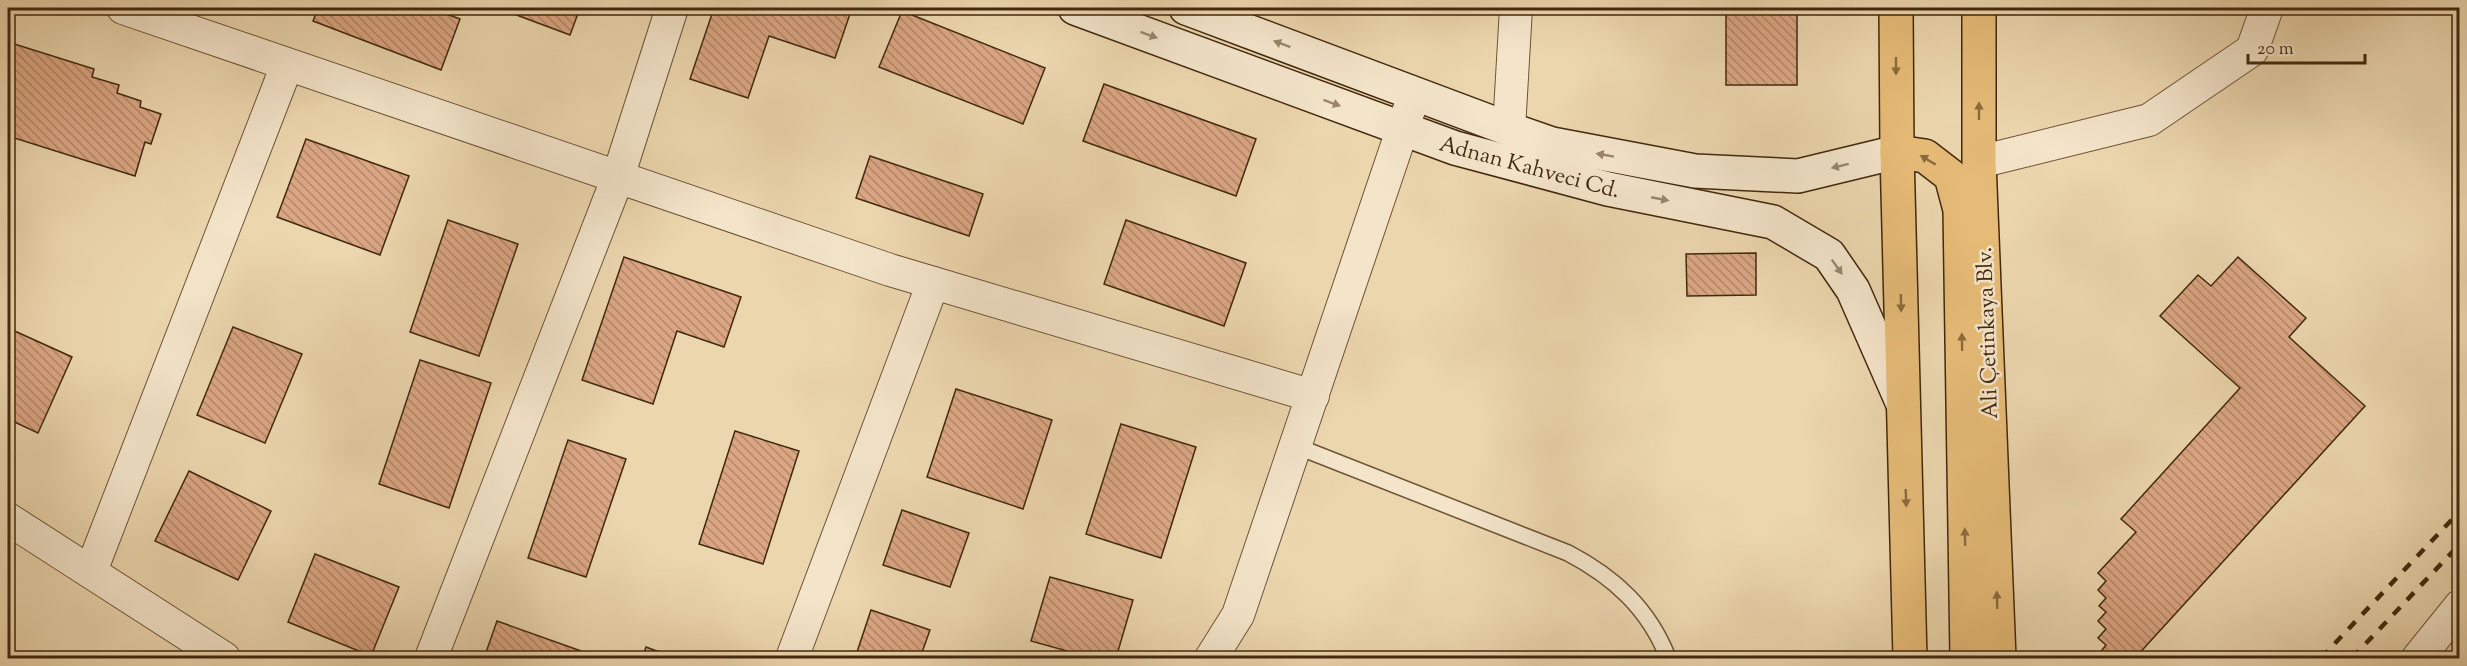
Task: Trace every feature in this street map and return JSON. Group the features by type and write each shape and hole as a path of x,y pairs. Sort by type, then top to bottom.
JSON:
{"main road":[{"path":"1896,8 1897,152 1910,658"},
{"name":"Ali Çetinkaya Blv.","path":"1979,8 1979,162 1999,658"},
{"path":"1897,152 1925,156 1951,177 1960,210 1967,658"}],"street":[{"path":"123,8 933,283 1313,396"},
{"path":"431,658 618,177 672,8"},
{"name":"Adnan Kahveci Cd.","path":"1075,8 1455,148 1608,189 1773,222 1829,255 1853,290 1903,404"},
{"name":"Adnan Kahveci Cd.","path":"1186,8 1414,95 1552,144 1587,152 1695,171 1798,176 1897,152"},
{"path":"1509,129 1516,8"},
{"path":"1979,162 2149,120 2252,50 2266,8"},
{"path":"91,571 286,65"},
{"path":"1211,658 1238,615 1414,95"},
{"path":"792,658 933,283"},
{"path":"8,519 224,658"},
{"path":"2418,658 2460,606"}],"lane":[{"path":"1296,446 1568,553 1590,565 1611,579 1640,608 1662,642 1668,658"}],"building":[{"path":"318,8 430,8 460,19 441,70 313,21"},
{"path":"517,8 580,8 570,35 514,14"},
{"path":"714,8 852,8 835,58 769,36 748,98 690,79"},
{"path":"1726,8 1797,8 1797,85 1726,85"},
{"path":"902,11 1045,68 1023,124 879,67"},
{"path":"8,42 94,69 92,77 119,85 117,93 141,101 140,107 161,114 151,144 145,142 135,176 8,136"},
{"path":"1104,84 1256,139 1236,196 1083,141"},
{"path":"306,139 409,176 380,255 277,217"},
{"path":"870,156 983,194 969,236 856,198"},
{"path":"448,220 518,244 479,356 410,332"},
{"path":"1126,220 1246,263 1224,326 1104,284"},
{"path":"1756,253 1756,295 1687,296 1686,254"},
{"path":"624,257 741,297 724,347 677,331 653,404 582,380"},
{"path":"2238,257 2306,318 2289,337 2365,406 2135,658 2104,658 2099,654 2106,645 2098,638 2106,629 2098,621 2106,612 2099,606 2106,598 2098,590 2106,581 2098,573 2136,532 2121,519 2240,388 2160,316 2198,275 2211,286"},
{"path":"233,327 302,354 265,443 197,415"},
{"path":"8,328 72,357 38,433 8,419"},
{"path":"420,360 491,383 449,508 379,484"},
{"path":"956,389 1052,420 1023,509 927,477"},
{"path":"1121,424 1196,447 1161,558 1086,534"},
{"path":"735,431 799,451 763,564 699,544"},
{"path":"568,440 626,459 586,577 528,558"},
{"path":"189,471 271,511 238,580 155,541"},
{"path":"902,510 969,533 950,587 883,565"},
{"path":"315,554 399,587 371,656 288,622"},
{"path":"1050,577 1133,600 1116,658 1092,658 1031,641"},
{"path":"871,610 930,630 920,658 855,658"},
{"path":"497,621 581,651 578,658 484,658"},
{"path":"646,647 676,658 642,658"}],"railway":[{"path":"2321,658 2460,511"},
{"path":"2352,658 2460,544"}]}
